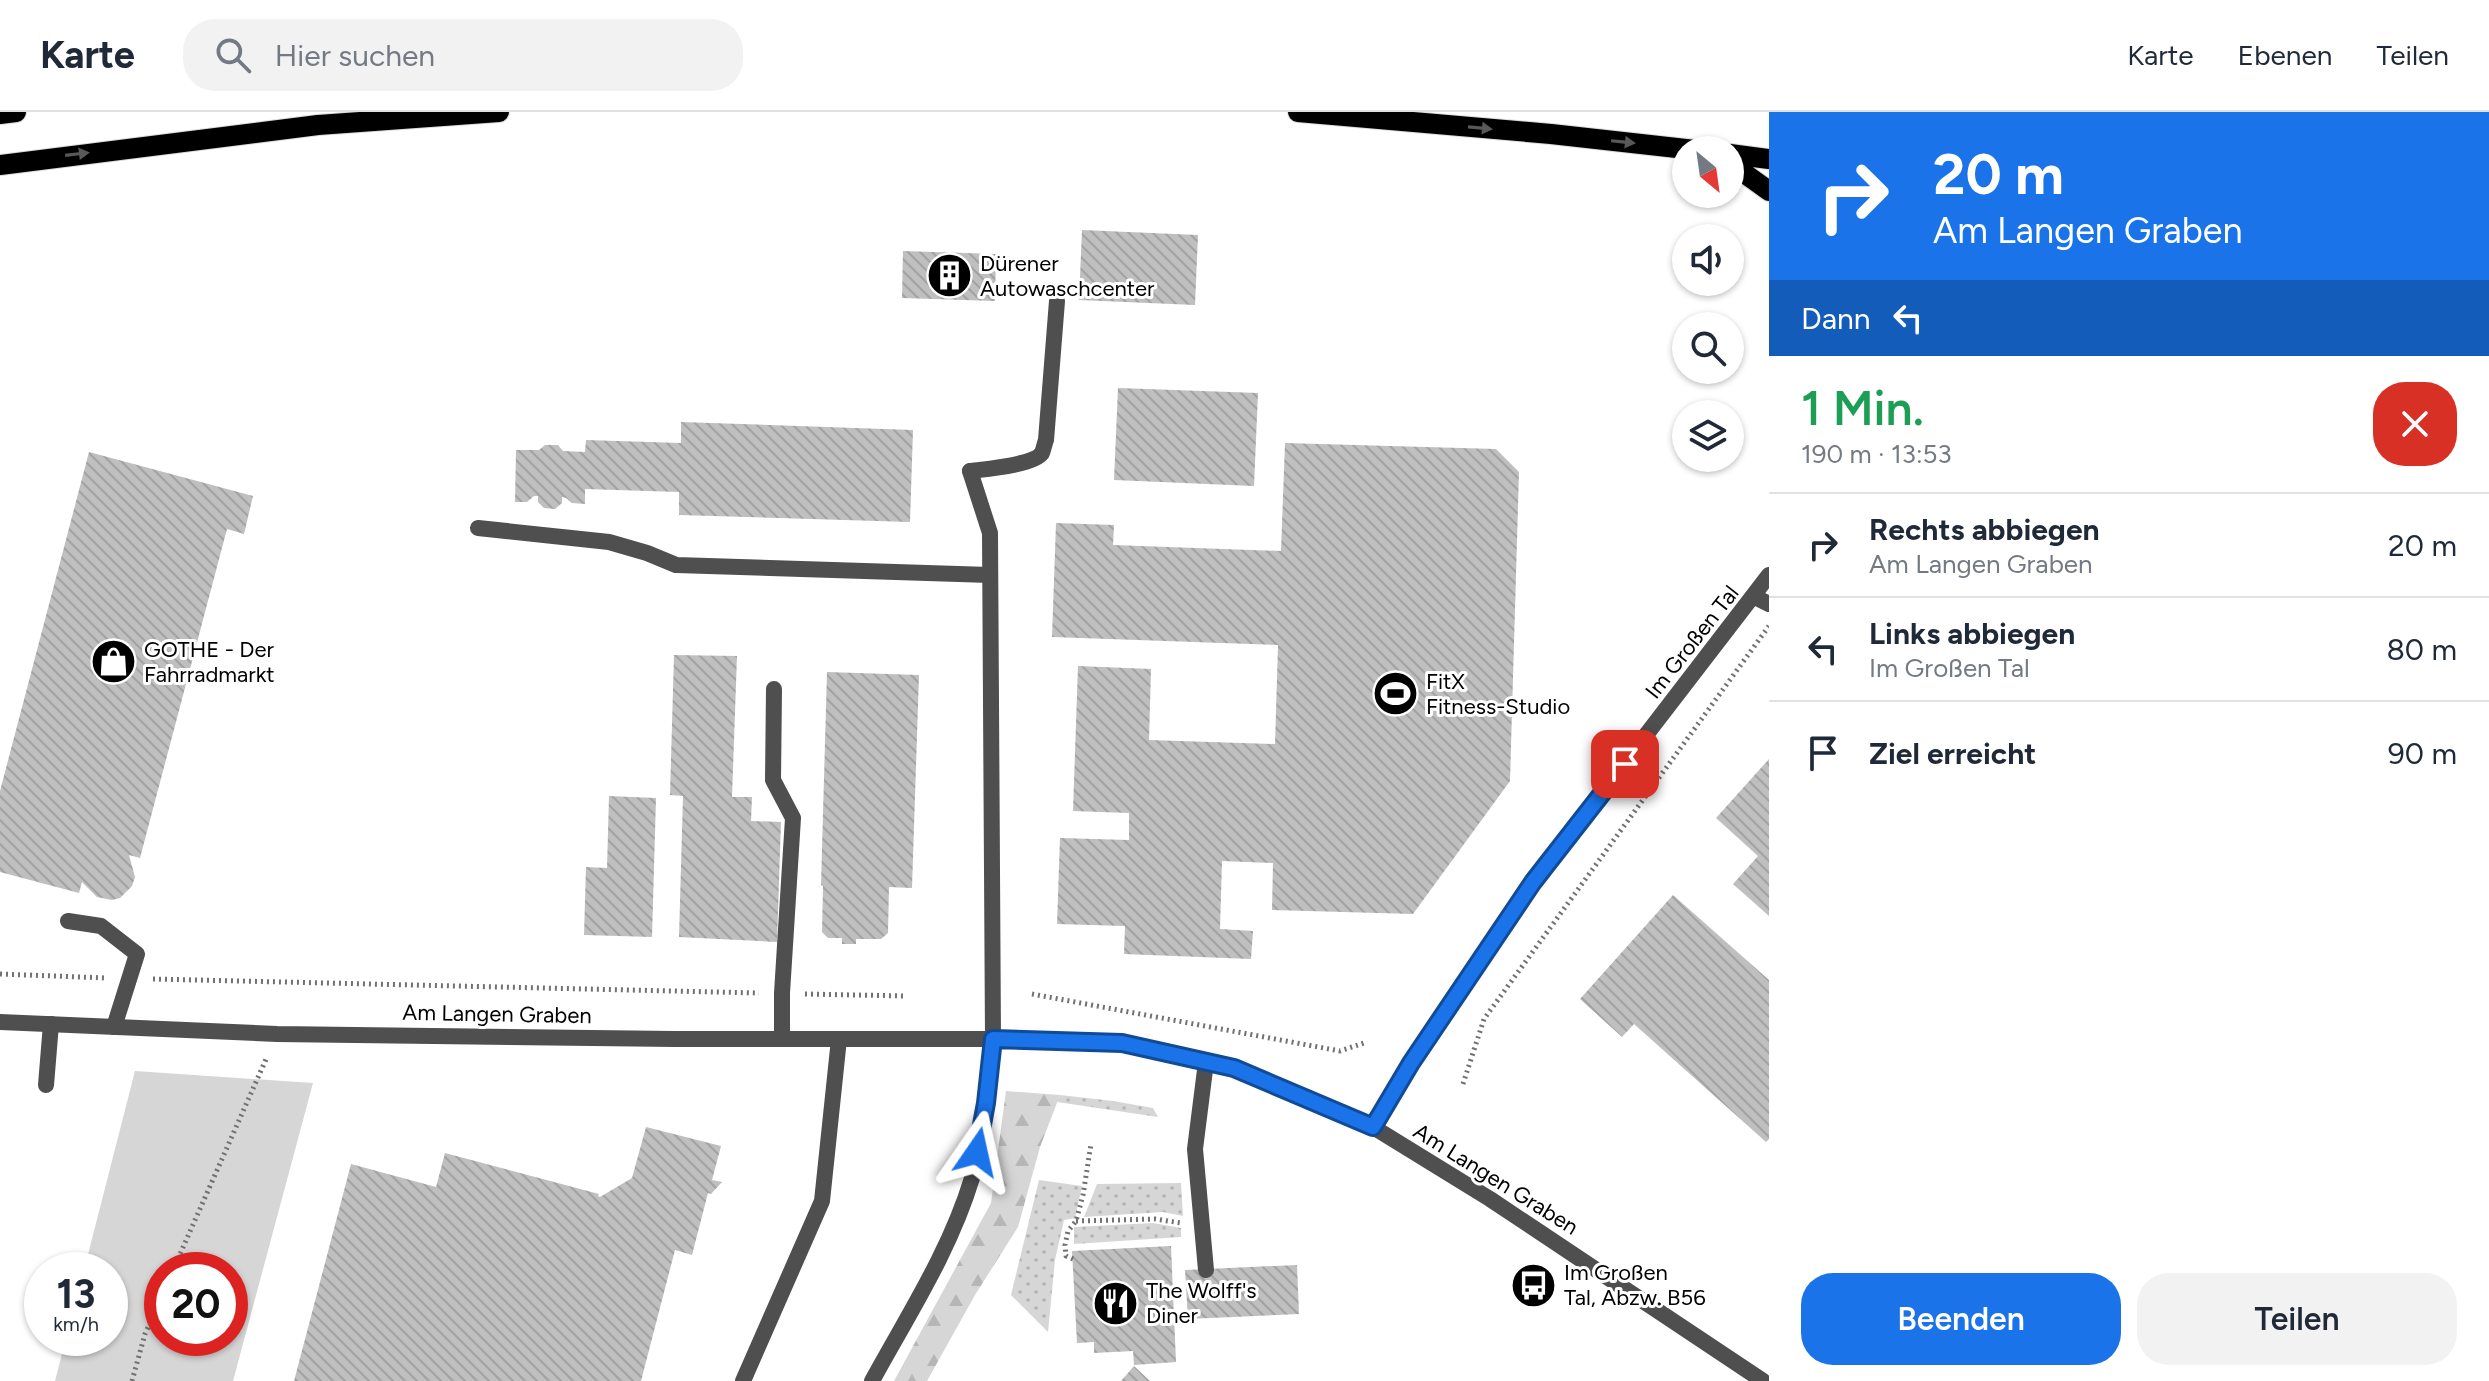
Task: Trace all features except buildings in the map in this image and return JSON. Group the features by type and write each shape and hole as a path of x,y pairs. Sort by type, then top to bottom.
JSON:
{"main road":[{"path":"0,114 16,112"},
{"path":"0,165 318,125 499,112"},
{"path":"1298,112 1672,147"},
{"path":"1744,156 1769,159"},
{"path":"1744,173 1769,191"}],"street":[{"path":"872,1381 949,1241 972,1177 986,1103 993,1039 990,533 970,471 1026,462 1043,452 1057,301"},
{"path":"478,528 609,542 676,565 990,575"},
{"name":"Im Großen Tal","path":"1373,1127 1411,1063 1533,882 1762,600 1769,575"},
{"path":"774,689 773,780 793,818 782,1039"},
{"path":"68,921 101,926 137,954 114,1027"},
{"name":"Am Langen Graben","path":"0,1022 277,1034 993,1039 1122,1043 1234,1068 1373,1127 1490,1199 1763,1381"},
{"path":"46,1085 51,1024"},
{"path":"743,1381 822,1201 839,1039"},
{"path":"1206,1062 1195,1149 1206,1270"}],"path":[{"path":"1463,1084 1484,1019 1769,626"},
{"path":"0,974 904,996"},
{"path":"1032,994 1340,1051 1367,1042"},
{"path":"181,1252 277,1034"},
{"path":"1073,1259 1066,1256 1065,1245 1083,1195 1091,1144"},
{"path":"1076,1221 1155,1219 1202,1226"},
{"path":"132,1381 144,1338"}],"green space":[{"path":"135,1071 313,1083 248,1325 248,1252 144,1252 144,1356 240,1356 233,1381 55,1381 61,1356 128,1356 128,1252 89,1252"},
{"path":"1006,1091 1060,1095 1040,1147 1018,1227 975,1295 927,1381 894,1381 991,1203"},
{"path":"1060,1095 1153,1108 1158,1117 1057,1102"},
{"path":"1039,1180 1082,1186 1075,1218 1064,1220 1055,1260 1048,1332 1011,1295"},
{"path":"1181,1183 1183,1216 1163,1212 1084,1217 1097,1184"},
{"path":"1153,1223 1181,1228 1181,1237 1074,1244 1074,1227"}],"place":[{"name":"Dürener Autowaschcenter","path":"949,276"},
{"name":"GOTHE - Der Fahrradmarkt","path":"113,662"},
{"name":"FitX Fitness-Studio","path":"1395,694"},
{"name":"Im Großen Tal, Abzw. B56","path":"1533,1285"},
{"name":"The Wolff's Diner","path":"1115,1303"}],"route":[{"path":"977,1152 993,1039 1122,1043 1234,1068 1373,1127 1411,1063 1533,882 1625,764"}]}
